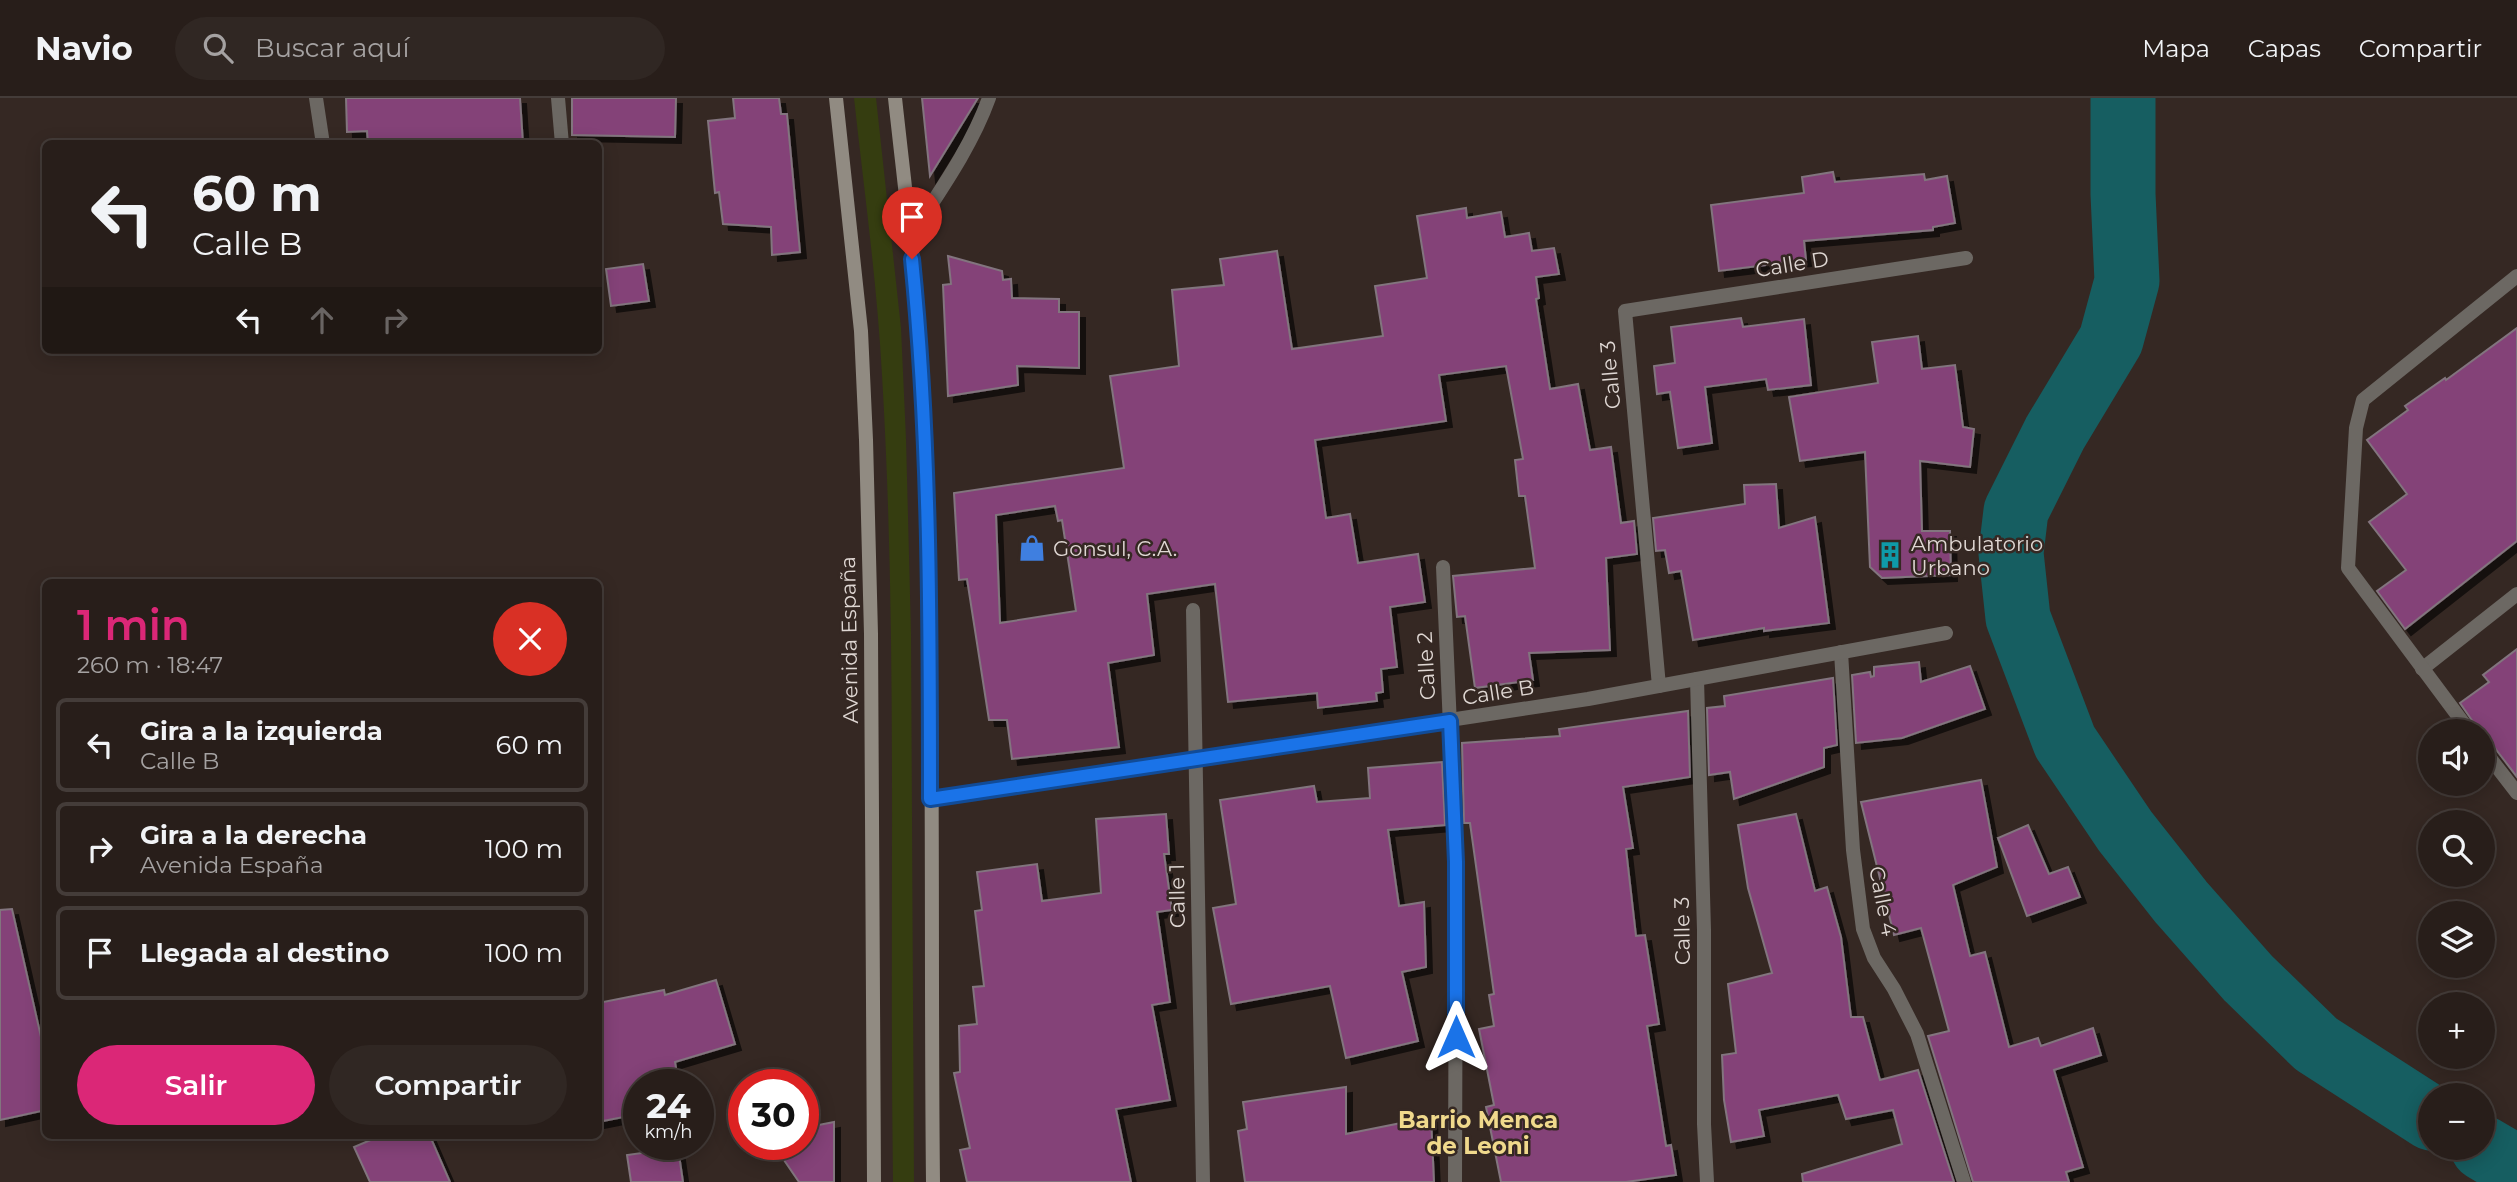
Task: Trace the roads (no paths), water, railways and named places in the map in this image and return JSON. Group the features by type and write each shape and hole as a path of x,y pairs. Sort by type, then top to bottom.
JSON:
{"main road":[{"name":"Avenida España","path":"836,98 861,331 866,428 871,647 874,1182"},
{"path":"895,98 919,326 925,453 930,632 933,1182"}],"street":[{"path":"316,98 322,140"},
{"path":"558,98 562,140"},
{"path":"910,237 959,160 981,121 989,98"},
{"name":"Calle D","path":"1625,311 1966,258"},
{"path":"2460,719 2348,568 2356,428 2363,400 2517,276"},
{"name":"Calle 3","path":"1625,311 1659,686"},
{"name":"Calle 2","path":"1443,567 1456,862 1455,1182"},
{"path":"2421,669 2517,594"},
{"name":"Calle 1","path":"1193,610 1203,1182"},
{"name":"Calle B","path":"930,799 1450,721 1946,633"},
{"name":"Calle 4","path":"1841,652 1853,850 1863,929 1874,958 1894,989 1917,1034 1964,1182"},
{"name":"Calle 3","path":"1697,679 1707,1182"},
{"path":"2495,765 2517,793"}],"waterway":[{"path":"2123,98 2127,281 2111,340 2055,433 2016,511 2011,553 2018,618 2065,742 2125,831 2181,902 2248,978 2316,1044 2418,1110"},
{"path":"2495,1155 2517,1168"}],"place":[{"name":"Gonsul, C.A.","path":"1032,548"},
{"name":"Ambulatorio Urbano","path":"1890,555"}],"district":[{"name":"Barrio Menca de Leoni","path":"1478,1133"}]}
